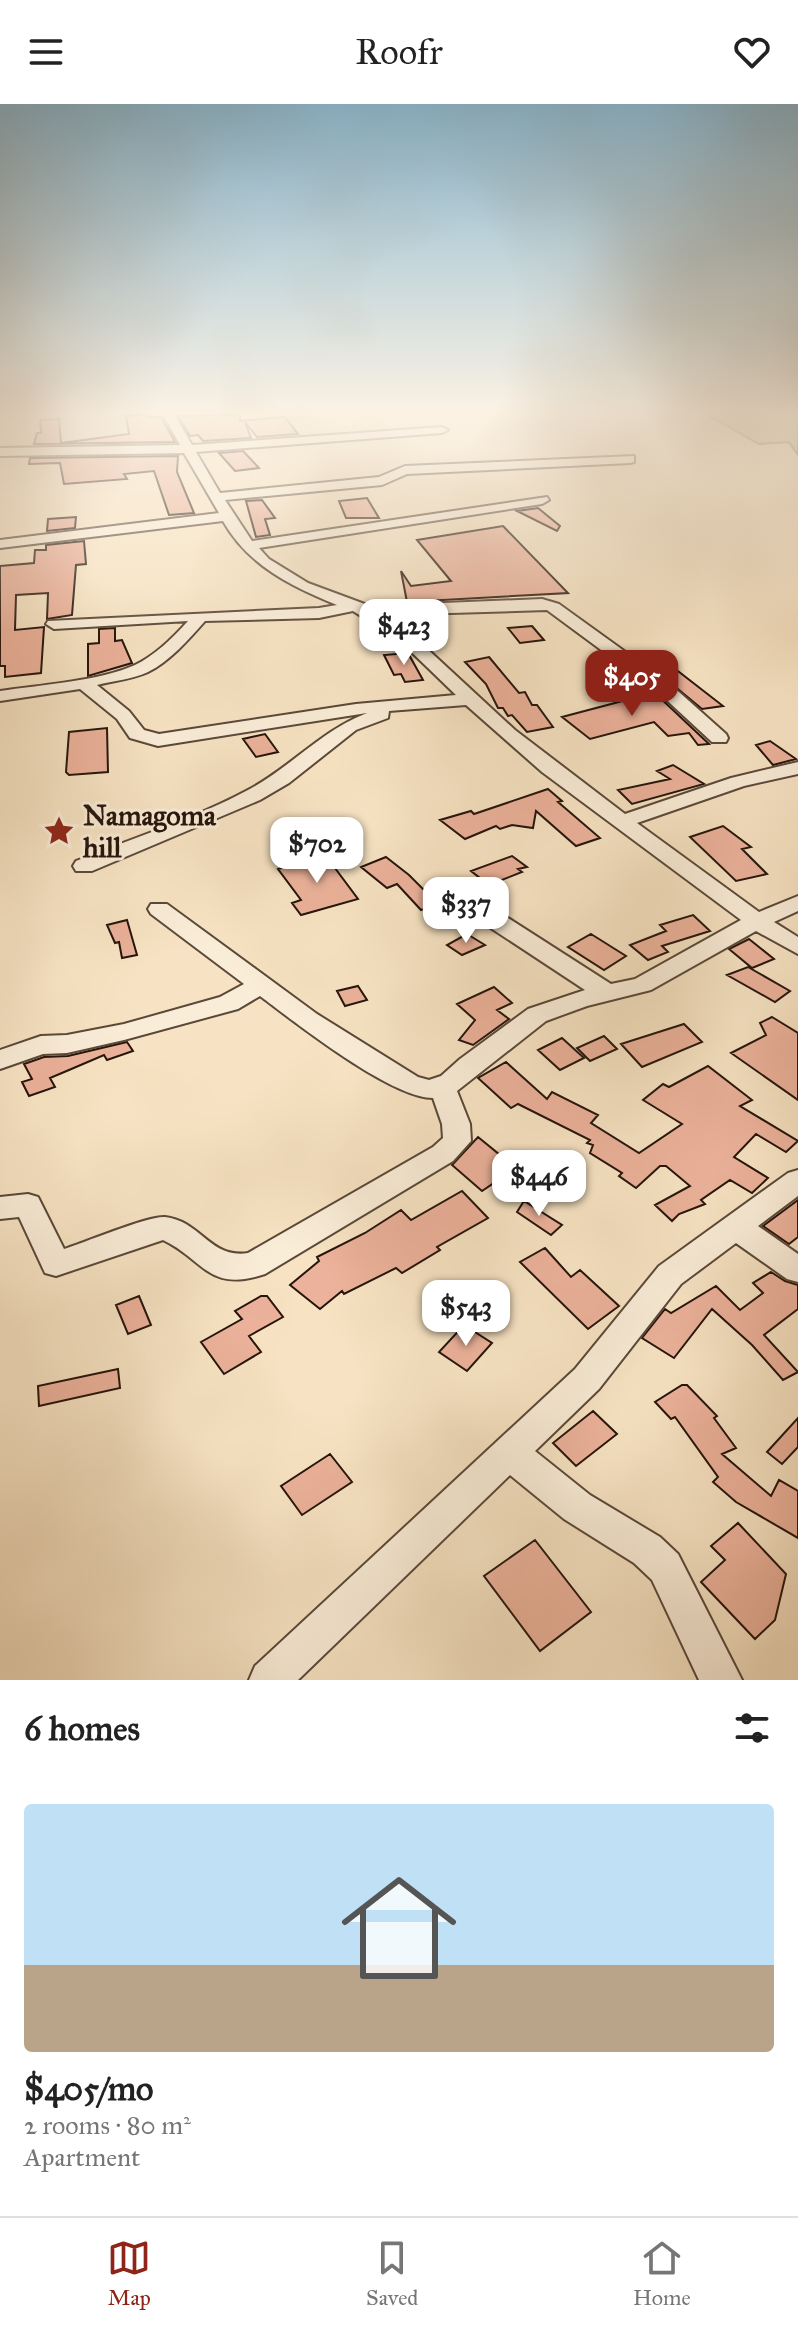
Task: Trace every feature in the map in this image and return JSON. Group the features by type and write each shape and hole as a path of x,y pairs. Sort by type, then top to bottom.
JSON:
{"street":[{"path":"210,488 247,546 282,575 360,609 404,636 469,699 549,768 757,921 798,947"},
{"path":"216,497 314,488"},
{"path":"247,546 542,500"},
{"path":"0,544 227,516"},
{"path":"54,624 360,609 542,604 553,607 664,688 719,738"},
{"path":"0,677 8,694 84,683 142,668 162,652 173,648 201,616"},
{"path":"84,683 123,715 137,734 158,740 340,711 469,699"},
{"path":"84,866 253,796 282,779 350,726 405,704"},
{"path":"621,822 738,782 798,768"},
{"path":"447,889 607,993"},
{"path":"159,909 308,1020 409,1084 430,1090 442,1087 537,1015 642,985 757,921 798,903"},
{"path":"0,1060 41,1045 67,1044 124,1032 229,1003 261,985"},
{"path":"0,1208 28,1205 56,1264 163,1228 179,1231 216,1265 237,1269 254,1265 443,1154 457,1141 456,1124 442,1087"},
{"path":"269,1680 587,1379 670,1275 798,1181"},
{"path":"736,1227 798,1270"},
{"path":"509,1452 577,1507 647,1550 665,1567 709,1660 722,1680"}],"building":[{"path":"160,488 183,488 194,513 169,515"},
{"path":"367,498 379,518 346,518 339,501"},
{"path":"262,500 275,518 265,519 270,535 256,537 246,501"},
{"path":"538,508 560,526 557,531 517,511"},
{"path":"76,517 75,528 47,531 48,519"},
{"path":"503,526 568,593 407,602 401,571 411,586 451,581 417,540"},
{"path":"84,541 86,564 76,565 72,615 47,619 48,593 16,595 15,630 44,627 41,673 5,677 5,666 0,666 0,566 34,563 35,550 46,550 46,545"},
{"path":"532,626 544,640 520,643 508,628"},
{"path":"115,628 115,641 122,640 132,663 88,676 88,644 99,643 99,629"},
{"path":"408,653 423,680 405,682 401,674 394,675 384,655"},
{"path":"489,657 519,693 525,692 532,705 537,705 553,727 527,732 512,715 508,716 503,708 498,708 486,684 465,662"},
{"path":"665,661 723,706 702,709 655,670"},
{"path":"637,680 709,744 698,745 689,733 668,736 654,722 590,739 562,717 645,695 638,690 646,689"},
{"path":"107,728 108,772 69,775 66,772 69,732"},
{"path":"265,734 278,752 256,757 243,739"},
{"path":"770,741 796,759 773,765 756,745"},
{"path":"673,765 704,784 632,804 618,790 670,779 657,771"},
{"path":"548,789 562,801 558,802 600,838 576,846 536,811 533,828 512,825 500,829 496,826 465,839 440,820 471,811 474,814"},
{"path":"723,826 751,847 742,849 767,874 736,881 690,837"},
{"path":"326,856 358,899 301,915 292,903 301,900 278,869"},
{"path":"512,856 527,867 489,885 471,871"},
{"path":"386,857 438,904 421,910 397,884 387,888 361,867"},
{"path":"693,915 710,931 662,946 668,952 648,960 630,945 666,931 660,925"},
{"path":"127,920 137,955 122,958 119,942 115,943 107,925"},
{"path":"467,934 485,945 462,955 447,945"},
{"path":"591,934 626,956 604,970 568,947"},
{"path":"749,939 774,959 752,968 729,949"},
{"path":"748,967 790,991 775,1002 727,975"},
{"path":"358,986 367,1000 345,1006 337,991"},
{"path":"494,987 512,1003 497,1010 509,1019 473,1045 459,1040 475,1020 457,1004"},
{"path":"772,1017 798,1033 798,1100 731,1053 766,1035 760,1023"},
{"path":"684,1024 702,1042 642,1067 621,1044"},
{"path":"604,1036 617,1049 590,1061 577,1048"},
{"path":"562,1038 584,1058 560,1070 538,1050"},
{"path":"127,1042 133,1051 107,1060 104,1055 50,1078 55,1087 29,1096 22,1082 32,1079 24,1064 44,1057 68,1056"},
{"path":"506,1062 547,1099 552,1092 598,1115 591,1123 639,1153 682,1124 643,1100 663,1084 669,1087 708,1066 752,1100 740,1106 798,1141 786,1152 756,1134 734,1157 768,1178 752,1193 730,1180 701,1200 705,1204 679,1214 672,1221 655,1205 690,1186 666,1166 660,1166 636,1188 619,1176 622,1173 590,1153 593,1145 587,1143 590,1140 518,1104 511,1108 478,1078"},
{"path":"478,1137 516,1168 482,1191 452,1165"},
{"path":"462,1191 488,1218 437,1247 440,1250 402,1273 396,1268 344,1294 342,1291 320,1309 290,1285 319,1261 317,1257 365,1233 401,1210 411,1220"},
{"path":"798,1200 798,1237 789,1244 763,1226"},
{"path":"524,1201 562,1225 551,1235 517,1212"},
{"path":"545,1248 571,1277 580,1270 619,1306 588,1329 520,1262"},
{"path":"771,1272 798,1285 798,1309 764,1335 798,1372 783,1380 752,1345 712,1309 674,1358 642,1338 665,1309 671,1313 716,1286 740,1310 763,1293 753,1283"},
{"path":"139,1296 151,1325 128,1334 116,1305"},
{"path":"261,1296 267,1296 283,1317 249,1336 261,1352 224,1374 201,1342 242,1319 235,1311"},
{"path":"464,1325 492,1343 467,1371 439,1352"},
{"path":"118,1369 120,1388 39,1406 38,1386"},
{"path":"687,1385 717,1416 714,1418 736,1448 722,1454 771,1496 779,1480 798,1491 798,1538 736,1502 713,1482 718,1477 675,1417 671,1419 655,1402"},
{"path":"593,1411 617,1434 576,1466 553,1443"},
{"path":"798,1418 798,1447 782,1464 767,1452"},
{"path":"330,1454 352,1482 302,1515 281,1486"},
{"path":"738,1523 786,1574 775,1620 755,1639 701,1582 725,1560 711,1546"},
{"path":"535,1540 591,1612 540,1651 484,1576"}],"place":[{"name":"Namagoma hill","path":"59,831"}]}
